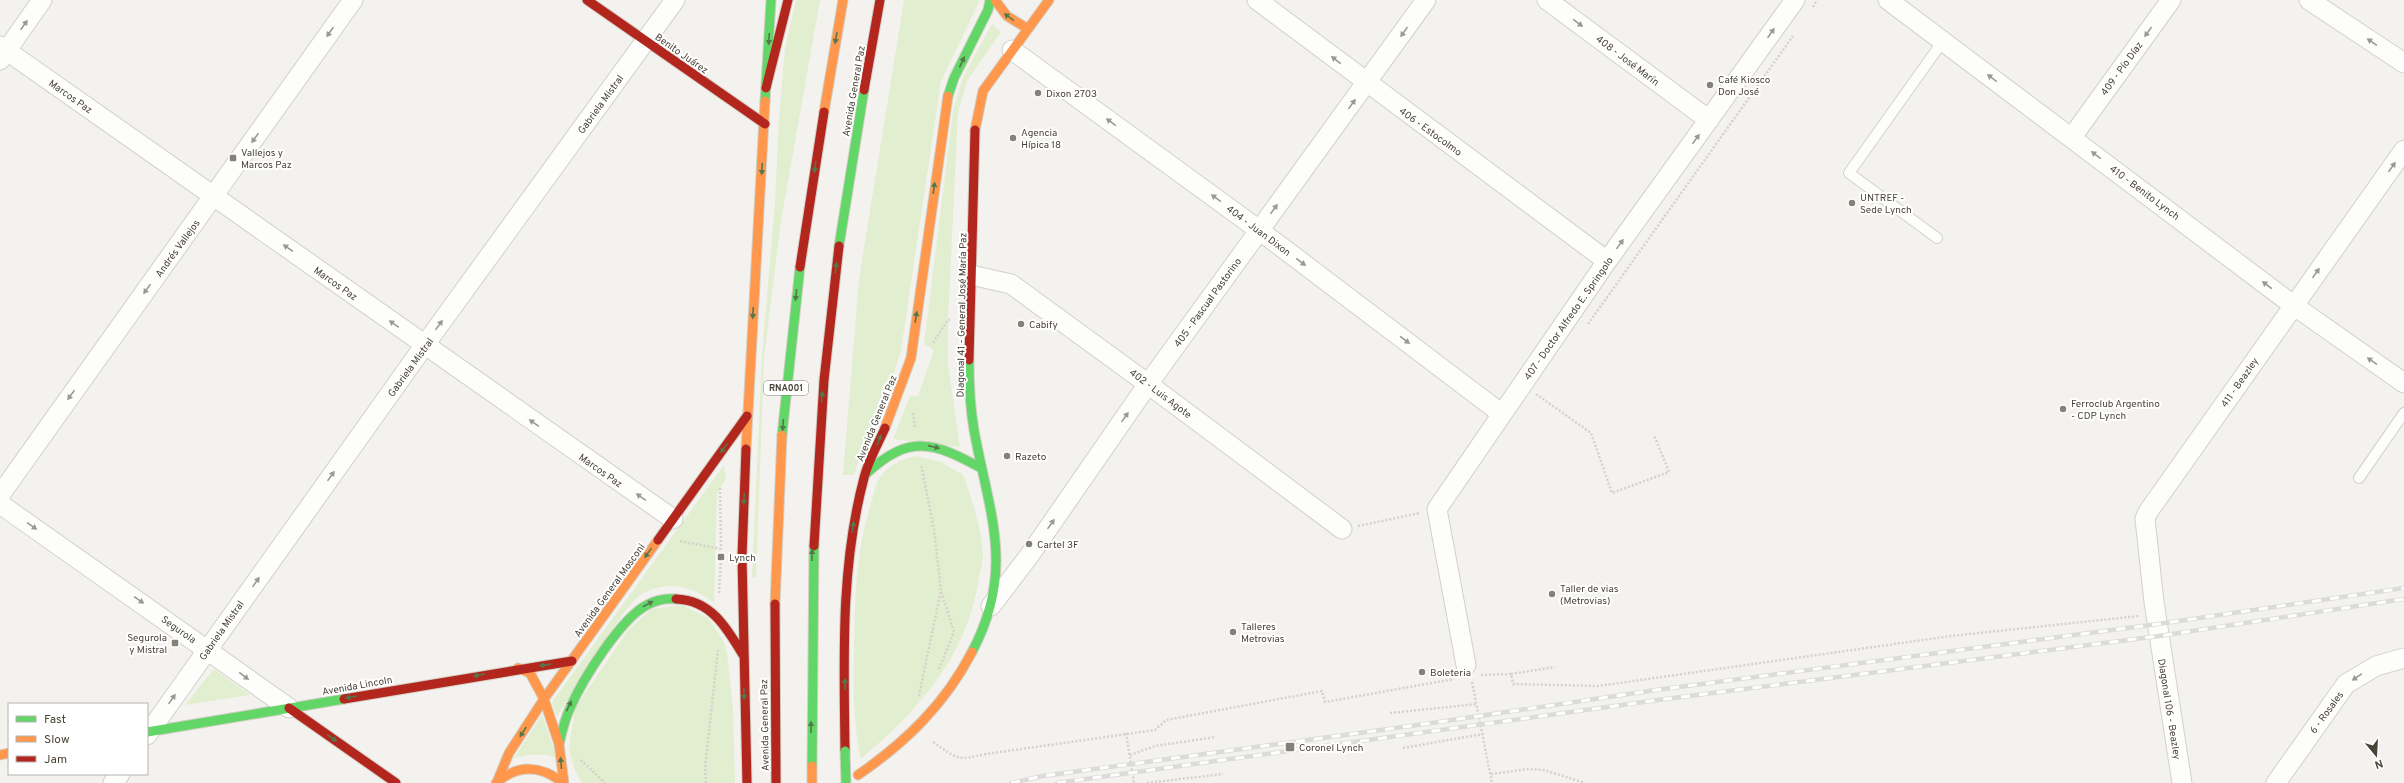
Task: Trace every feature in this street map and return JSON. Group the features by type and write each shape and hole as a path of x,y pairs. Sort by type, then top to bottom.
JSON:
{"main road":[{"name":"Benito Juárez","path":"587,0 765,124"},
{"name":"Avenida General Paz","path":"747,783 742,557 747,416 771,0"},
{"path":"766,88 788,0"},
{"name":"Avenida General Paz","path":"776,781 774,620 782,425 798,283 819,139 843,0"},
{"name":"Avenida General Paz","path":"812,783 812,572 821,404 839,244 880,0"},
{"name":"Avenida General Paz","path":"846,783 844,605 853,525 864,477 897,399 910,358 947,100 954,78 988,10 990,0"},
{"path":"995,0 1007,16 1028,29"},
{"path":"1012,50 1049,0"},
{"name":"Diagonal 41 - General José María Paz","path":"858,775 889,754 933,711 966,662 991,606 995,591 997,563 996,536 981,468 970,397 971,275 975,124 983,91 1012,50"},
{"name":"Avenida General Mosconi","path":"497,782 509,753 544,699 747,416"},
{"path":"864,477 879,460 895,450 918,444 935,447 958,455 981,468"},
{"path":"563,783 560,744 566,712 577,690 622,627 634,613 647,603 672,598 695,601 708,608 720,619 743,655"},
{"name":"Avenida Lincoln","path":"148,733 518,668 572,661"},
{"path":"518,668 530,673 544,699 560,744"},
{"name":"Segurola","path":"289,708 396,783"},
{"path":"497,782 512,772 532,768 546,771 563,783"}],"street":[{"path":"2,52 42,0"},
{"name":"Andrés Vallejos","path":"0,495 353,0"},
{"name":"Gabriela Mistral","path":"148,733 424,346 675,0"},
{"name":"406 - Estocolmo","path":"1257,0 1367,84 1607,261"},
{"name":"405 - Pascual Pastorino","path":"991,606 1029,556 1148,384 1367,84 1426,0"},
{"name":"408 - José Marín","path":"1547,0 1709,120"},
{"name":"407 - Doctor Alfredo E. Springolo","path":"1437,509 1502,414 1530,389 1607,261 1794,0"},
{"name":"410 - Benito Lynch","path":"1888,0 2294,305 2404,384"},
{"name":"409 - Pío Díaz","path":"2072,137 2171,0"},
{"path":"2309,0 2404,63"},
{"name":"404 - Juan Dixon","path":"1012,50 1259,230 1502,414"},
{"name":"Marcos Paz","path":"2,52 214,196 424,346 673,519"},
{"name":"411 - Beazley","path":"2159,636 2144,530 2148,512 2404,150"},
{"name":"402 - Luis Agote","path":"971,275 1011,284 1148,384 1342,530"},
{"name":"Segurola","path":"0,504 208,649 289,708"},
{"path":"1437,509 1464,673"},
{"name":"Diagonal 106 - Beazley","path":"2159,636 2182,783"},
{"name":"6 - Rosales","path":"2276,783 2346,684 2376,666 2398,659"}],"lane":[{"path":"1937,238 1849,173 1943,41"},
{"path":"2359,478 2404,413"}],"path":[{"path":"1809,12 1818,0"},
{"path":"1584,330 1797,31"},
{"path":"1530,389 1542,388"},
{"path":"1530,389 1533,401"},
{"path":"1530,389 1591,433 1612,493 1669,472 1654,435"},
{"path":"912,409 934,530 941,590 954,632 934,676"},
{"path":"720,486 720,598"},
{"path":"1342,530 1437,509"},
{"path":"660,538 721,549"},
{"path":"923,694 918,700 941,590"},
{"path":"1511,674 1513,684 1598,686 1951,636 2137,617 2154,602"},
{"path":"706,783 718,642"},
{"path":"933,742 953,756 964,760 986,754 1126,732 1155,730 1166,720 1322,691 1325,702 1464,673 1511,674 1555,667"},
{"path":"1464,673 1477,704 1492,783"},
{"path":"1390,713 1477,704"},
{"path":"1126,732 1134,783"},
{"path":"1403,748 1483,734"},
{"path":"1130,755 1155,746 1216,737"},
{"path":"578,756 605,783"},
{"path":"1491,774 1529,769 1544,770 1585,783"},
{"path":"1147,783 1222,774"}],"green space":[{"path":"796,0 820,0 781,221 764,358 756,578 752,577 762,355 775,203 779,118 785,49"},
{"path":"904,0 980,0 941,81 901,350 883,410 864,443 854,475 843,475 859,279"},
{"path":"992,24 1001,32 967,81 958,112 948,320 948,366 960,447 893,439 910,396 918,396 934,350 924,344 953,112 963,77"},
{"path":"915,456 941,462 963,475 978,524 983,554 982,565 971,611 962,636 950,660 919,703 861,759 856,732 854,703 854,628 857,574 862,539 877,483 880,477 896,463"},
{"path":"724,465 726,478 717,494 714,603 698,592 680,587 662,587 643,593 634,600 611,631 557,717 552,702"},
{"path":"682,605 708,618 724,642 727,653 733,709 735,783 582,783 574,768 569,748 575,708 629,629 652,609"},
{"path":"214,669 250,695 185,705"},
{"path":"542,715 557,758 546,755 536,755 514,758"}],"railway":[{"path":"1011,783 1043,776 1418,725 1656,690 2158,624 2404,588"},
{"path":"1057,783 1658,700 2159,636 2404,599"}],"traffic: fast":[{"path":"765,101 771,0"},
{"path":"948,96 954,78 988,10 990,0"},
{"path":"839,246 864,90"},
{"path":"782,435 800,267"},
{"path":"969,360 970,395 973,421 992,515 996,567 993,594 985,622 972,652"},
{"path":"867,473 896,452 909,447 922,446 949,452 981,468"},
{"path":"812,766 814,546"},
{"path":"559,744 567,715 584,681 604,650 626,622 647,605 661,600 676,599"},
{"path":"148,732 344,699"},
{"path":"845,751 846,783"}],"traffic: slow":[{"path":"824,112 843,0"},
{"path":"995,0 1007,16 1028,29"},
{"path":"975,130 983,91 1049,0"},
{"path":"885,428 911,358 948,96"},
{"path":"746,449 765,101"},
{"path":"775,604 782,435"},
{"path":"497,782 509,753 544,699 658,540"},
{"path":"858,775 892,749 923,721 950,689 972,652"},
{"path":"518,668 530,673 544,699 559,744 564,783"},
{"path":"0,755 8,753"},
{"path":"812,766 812,783"},
{"path":"496,783 513,772 530,769 546,773 563,783"}],"traffic: jam":[{"path":"587,0 765,124"},
{"path":"766,88 788,0"},
{"path":"864,90 880,0"},
{"path":"800,267 824,112"},
{"path":"969,360 975,130"},
{"path":"814,546 824,380 839,246"},
{"path":"658,540 747,416"},
{"path":"845,751 844,648 847,580 851,546 856,512 866,472 885,428"},
{"path":"746,449 742,557 747,783"},
{"path":"676,599 699,604 717,617 731,635 743,655"},
{"path":"775,604 776,783"},
{"path":"344,699 572,661"},
{"path":"289,708 396,783"}],"place":[{"name":"Café Kiosco Don José","path":"1710,85"},
{"name":"Dixon 2703","path":"1038,93"},
{"name":"Agencia Hípica 18","path":"1013,138"},
{"name":"Vallejos y Marcos Paz","path":"233,158"},
{"name":"UNTREF - Sede Lynch","path":"1852,203"},
{"name":"Cabify","path":"1021,324"},
{"name":"Ferroclub Argentino - CDP Lynch","path":"2063,409"},
{"name":"Razeto","path":"1007,456"},
{"name":"Cartel 3F","path":"1029,544"},
{"name":"Lynch","path":"721,557"},
{"name":"Taller de vias (Metrovias)","path":"1552,594"},
{"name":"Talleres Metrovias","path":"1233,632"},
{"name":"Segurola y Mistral","path":"175,643"},
{"name":"Boleteria","path":"1422,672"},
{"name":"Coronel Lynch","path":"1290,747"}]}
